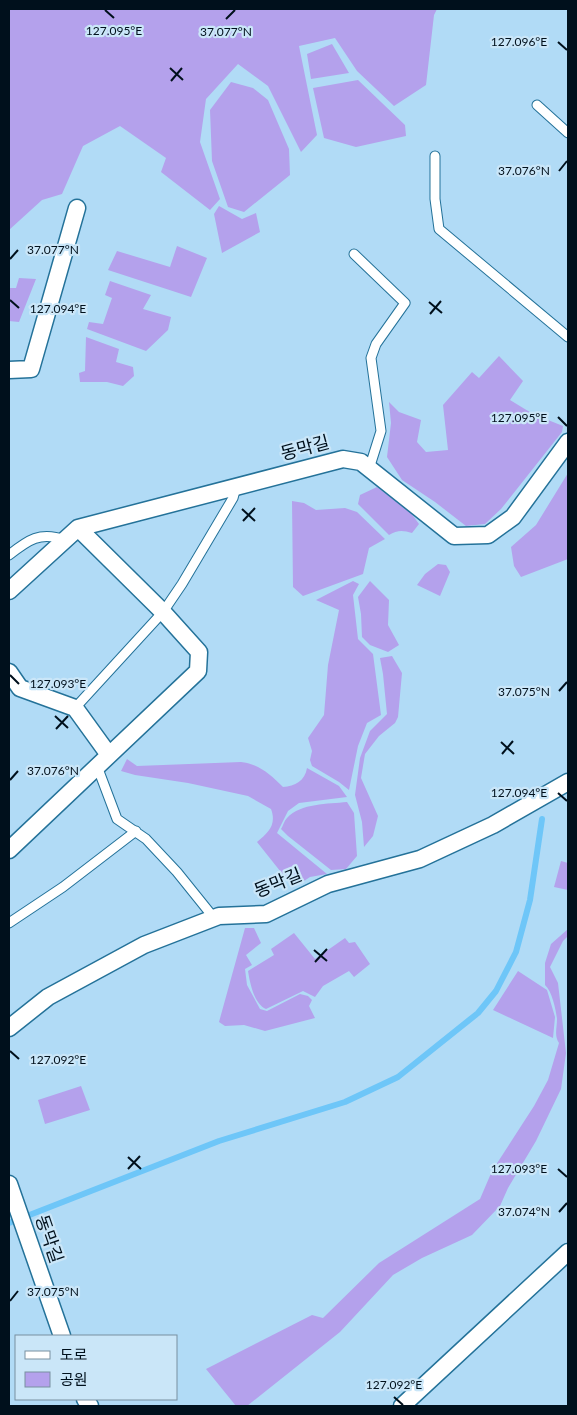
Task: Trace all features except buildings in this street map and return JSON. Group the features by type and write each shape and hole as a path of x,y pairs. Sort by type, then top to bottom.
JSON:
{"street":[{"path":"9,370 32,369 77,208"},
{"name":"동막길","path":"9,591 78,528 343,459 361,462 454,536 488,535 513,517 568,442"},
{"path":"9,850 198,671 199,652 163,612 78,528"},
{"path":"9,672 20,688 75,708 109,755"},
{"name":"동막길","path":"9,1028 48,997 144,945 219,916 266,914 328,884 420,859 493,825 568,782"},
{"name":"동막길","path":"9,1184 62,1335"},
{"path":"402,1406 568,1252"}],"lane":[{"path":"537,105 568,133"},
{"path":"435,156 434,199 439,229 568,337"},
{"path":"354,254 406,303 376,344 371,358 381,431 369,469"},
{"path":"75,708 163,612 182,584 233,498 236,487"},
{"path":"9,555 36,537 54,536 65,540"},
{"path":"97,766 117,819 146,839 177,872 214,918"},
{"path":"9,923 63,887 136,831"}],"green space":[{"path":"9,9 437,9 434,15 426,85 394,106 357,71 335,38 299,46 317,135 301,152 268,86 238,64 206,99 200,142 220,199 210,210 161,172 166,158 120,126 83,146 62,194 42,200 9,230"},
{"path":"332,44 349,73 311,79 307,54"},
{"path":"358,80 405,125 406,136 356,147 324,138 313,88"},
{"path":"231,82 253,88 268,100 289,149 290,175 244,212 228,207 212,161 210,110"},
{"path":"219,206 242,219 256,213 260,232 222,253 214,214"},
{"path":"177,246 207,258 191,297 108,270 117,251 170,267"},
{"path":"19,278 36,279 19,322 9,321 9,288 16,288"},
{"path":"110,281 151,295 143,309 171,317 168,330 146,351 87,329 89,322 103,324 112,298 105,295"},
{"path":"86,337 119,349 116,362 133,367 134,376 123,386 107,382 80,382 79,373 85,371"},
{"path":"499,356 523,381 510,400 533,414 563,426 562,432 501,509 485,524 466,526 402,480 387,457 391,423 389,402 399,412 421,420 417,442 426,452 448,450 443,405 472,372 479,378"},
{"path":"568,473 568,559 521,577 514,566 511,547 536,525"},
{"path":"377,487 411,513 419,524 412,533 400,531 389,535 358,504 360,495"},
{"path":"292,501 304,503 316,510 345,508 357,512 385,539 369,548 363,574 303,596 293,587"},
{"path":"438,564 446,565 450,572 440,596 417,585 425,574"},
{"path":"353,581 359,584 353,595 358,639 373,654 381,715 367,723 358,746 349,790 312,766 310,760 312,751 308,738 324,715 328,665 339,610 316,600"},
{"path":"370,581 389,600 388,625 399,645 388,652 370,645 362,637 358,597"},
{"path":"392,656 402,673 398,717 395,723 379,736 365,754 361,778 378,816 373,836 364,847 362,822 355,795 360,758 370,731 387,714 380,658"},
{"path":"127,759 137,766 247,763 264,770 283,787 299,782 306,773 307,768 339,786 347,797 299,803 288,811 277,833 327,874 310,877 298,885 292,886 257,842 268,832 272,824 273,815 271,809 248,796 121,771"},
{"path":"347,802 354,813 357,856 346,869 331,870 281,829 287,818 300,809 315,805"},
{"path":"561,861 568,863 568,890 554,887"},
{"path":"245,928 254,928 261,943 246,955 252,965 245,969 247,985 260,1009 267,1011 300,994 308,996 312,1000 309,1006 315,1018 265,1031 244,1025 225,1026 219,1022"},
{"path":"568,929 568,936 563,941 550,967 558,983 566,1053 561,1089 536,1141 508,1188 500,1206 472,1235 422,1258 393,1275 340,1332 247,1406 236,1406 206,1369 312,1315 323,1318 379,1263 480,1199 492,1171 534,1106 548,1080 559,1043 556,1035 557,1019 555,1006 550,992 545,985 545,963 551,944"},
{"path":"294,933 315,959 345,938 349,943 355,942 370,964 354,977 349,971 323,986 315,997 303,991 266,1009 258,1003 251,987 248,971 274,955 271,949"},
{"path":"518,971 547,990 555,1017 553,1038 493,1010"},
{"path":"81,1086 90,1110 45,1124 38,1100"}],"waterway":[{"path":"9,1223 219,1141 345,1102 398,1077 478,1013 496,991 516,952 530,900 542,819"}]}
